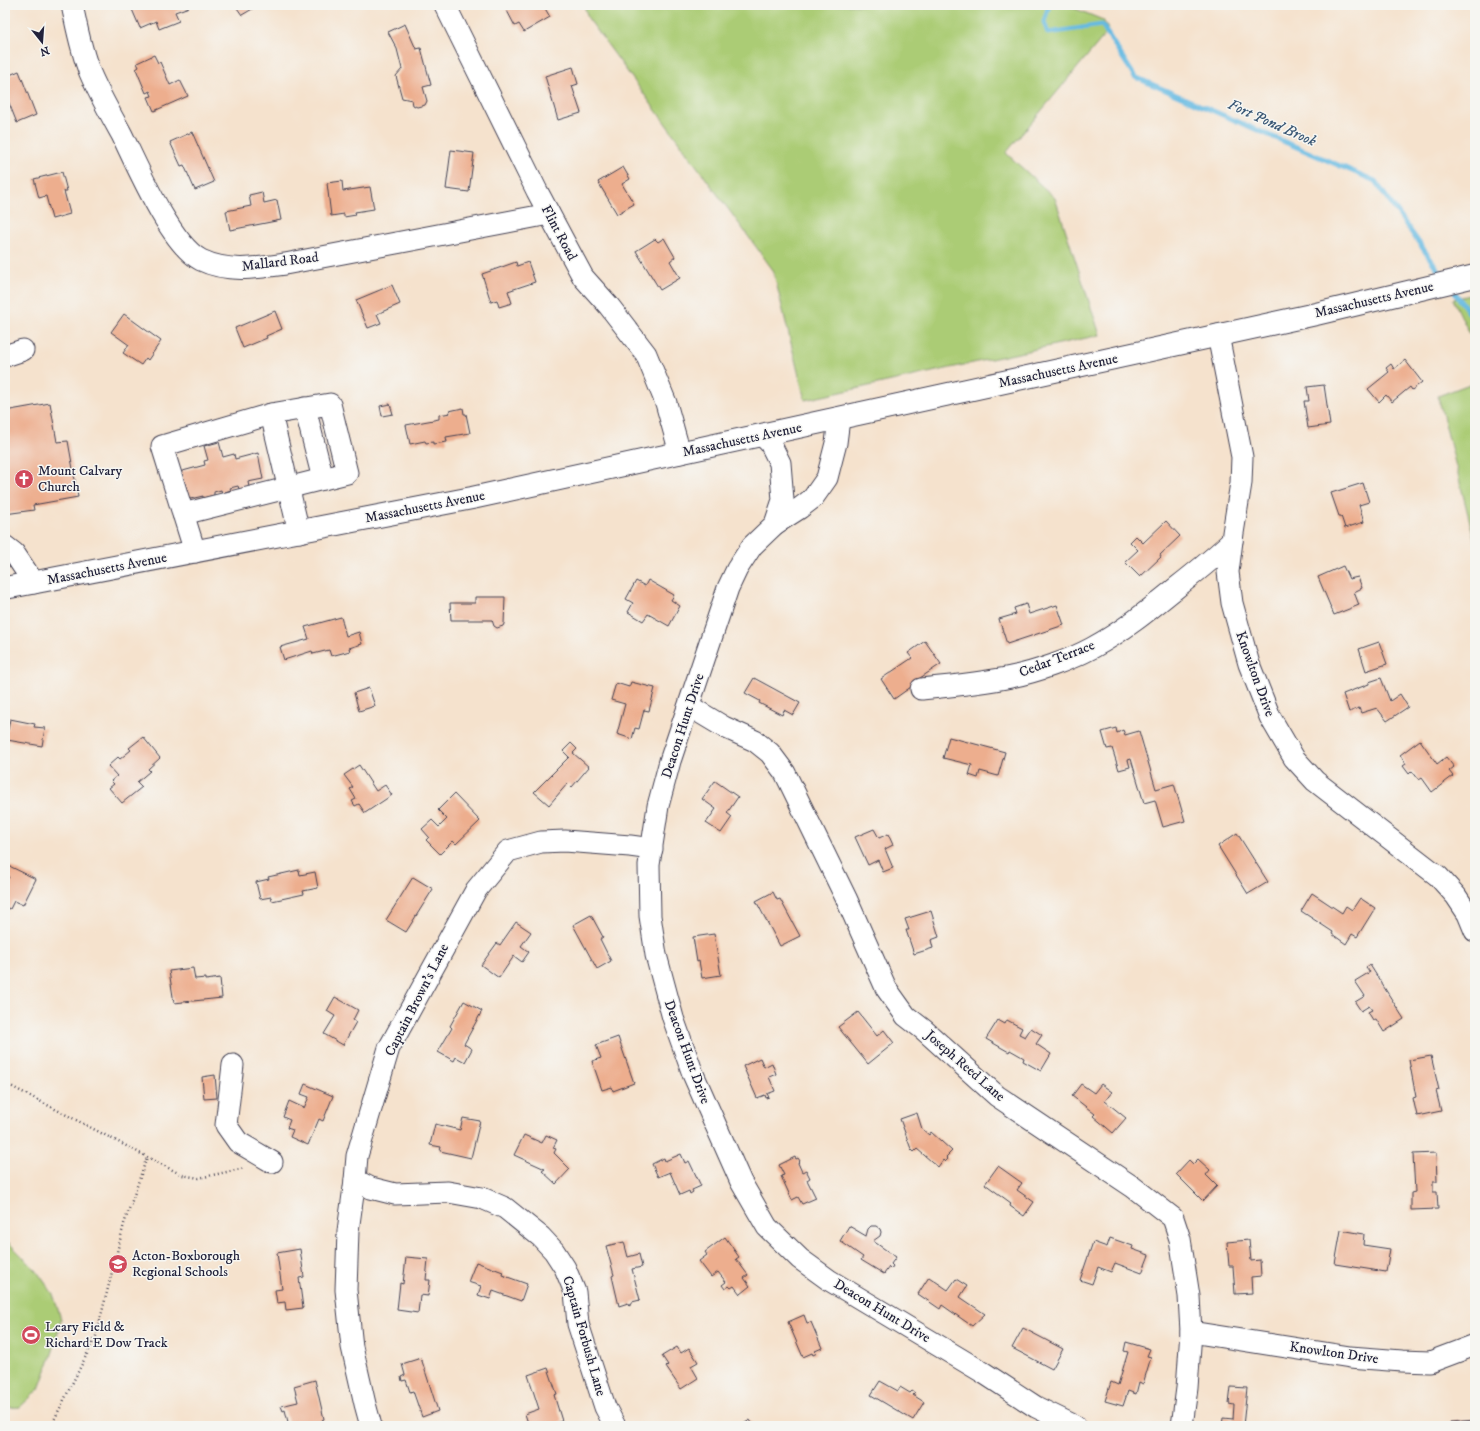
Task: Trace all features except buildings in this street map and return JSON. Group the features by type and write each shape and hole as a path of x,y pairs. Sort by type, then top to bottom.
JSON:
{"main road":[{"name":"Massachusetts Avenue","path":"5,588 472,498 838,419 1469,278"}],"street":[{"name":"Mallard Road","path":"72,5 79,38 93,80 162,214 183,245 200,260 223,267 247,269 306,260 549,214"},
{"name":"Flint Road","path":"445,5 582,277 609,306 646,354 666,403 680,453"},
{"name":"Knowlton Drive","path":"1218,335 1242,457 1241,483 1228,572 1232,603 1249,664 1270,717 1294,758 1315,781 1438,876 1456,896 1468,914 1475,931"},
{"path":"183,514 323,479 305,408 271,414 162,446 183,514 195,552"},
{"path":"271,414 299,532"},
{"name":"Deacon Hunt Drive","path":"838,419 836,443 828,478 813,498 775,524 752,546 737,569 728,588 670,761 658,806 649,866 650,916 656,955 673,1018 693,1074 741,1182 767,1226 800,1259 829,1280 984,1373 1036,1407 1075,1426"},
{"name":"Deacon Hunt Drive","path":"762,435 770,443 780,463 783,500 775,524"},
{"name":"Cedar Terrace","path":"921,689 1012,677 1053,664 1091,649 1119,631 1163,598 1217,555 1232,541"},
{"path":"5,546 14,553 34,583"},
{"name":"Joseph Reed Lane","path":"689,706 724,727 755,741 770,753 785,773 846,898 886,988 906,1016 924,1030 997,1096 1133,1187 1173,1218 1180,1239 1190,1296 1191,1332 1187,1388 1182,1426"},
{"name":"Captain Brown's Lane","path":"371,1426 352,1347 346,1290 348,1232 357,1156 389,1048 476,890 508,851 541,842 565,841 652,849"},
{"path":"233,1065 226,1125 238,1142 272,1162"},
{"name":"Captain Forbush Lane","path":"355,1180 371,1188 395,1194 448,1192 482,1198 505,1208 541,1237 554,1251 565,1268 575,1292 580,1331 605,1407 615,1426"},
{"name":"Knowlton Drive","path":"1191,1332 1350,1357 1402,1361 1430,1362 1475,1345"}],"path":[{"path":"5,1083 182,1175 199,1178 272,1162"},
{"path":"51,1426 96,1336 124,1224 147,1157"}],"green space":[{"path":"584,5 1069,5 1103,20 1109,30 1006,153 1055,198 1100,335 805,400 773,270 588,18"},
{"path":"1475,294 1475,345 1453,299"},
{"path":"1475,382 1475,542 1438,396"},
{"name":"Leary Field & Richard E Dow Track","path":"5,1239 36,1270 53,1294 61,1319 53,1351 39,1389 20,1407 5,1408"}],"waterway":[{"name":"Fort Pond Brook","path":"1049,5 1044,22 1048,33 1102,25 1135,77 1375,181 1444,278"},
{"name":"Fort Pond Brook","path":"1451,287 1475,321"}],"place":[{"name":"Mount Calvary Church","path":"24,479"},
{"name":"Acton-Boxborough Regional Schools","path":"118,1264"},
{"name":"Leary Field & Richard E Dow Track","path":"31,1335"}]}
